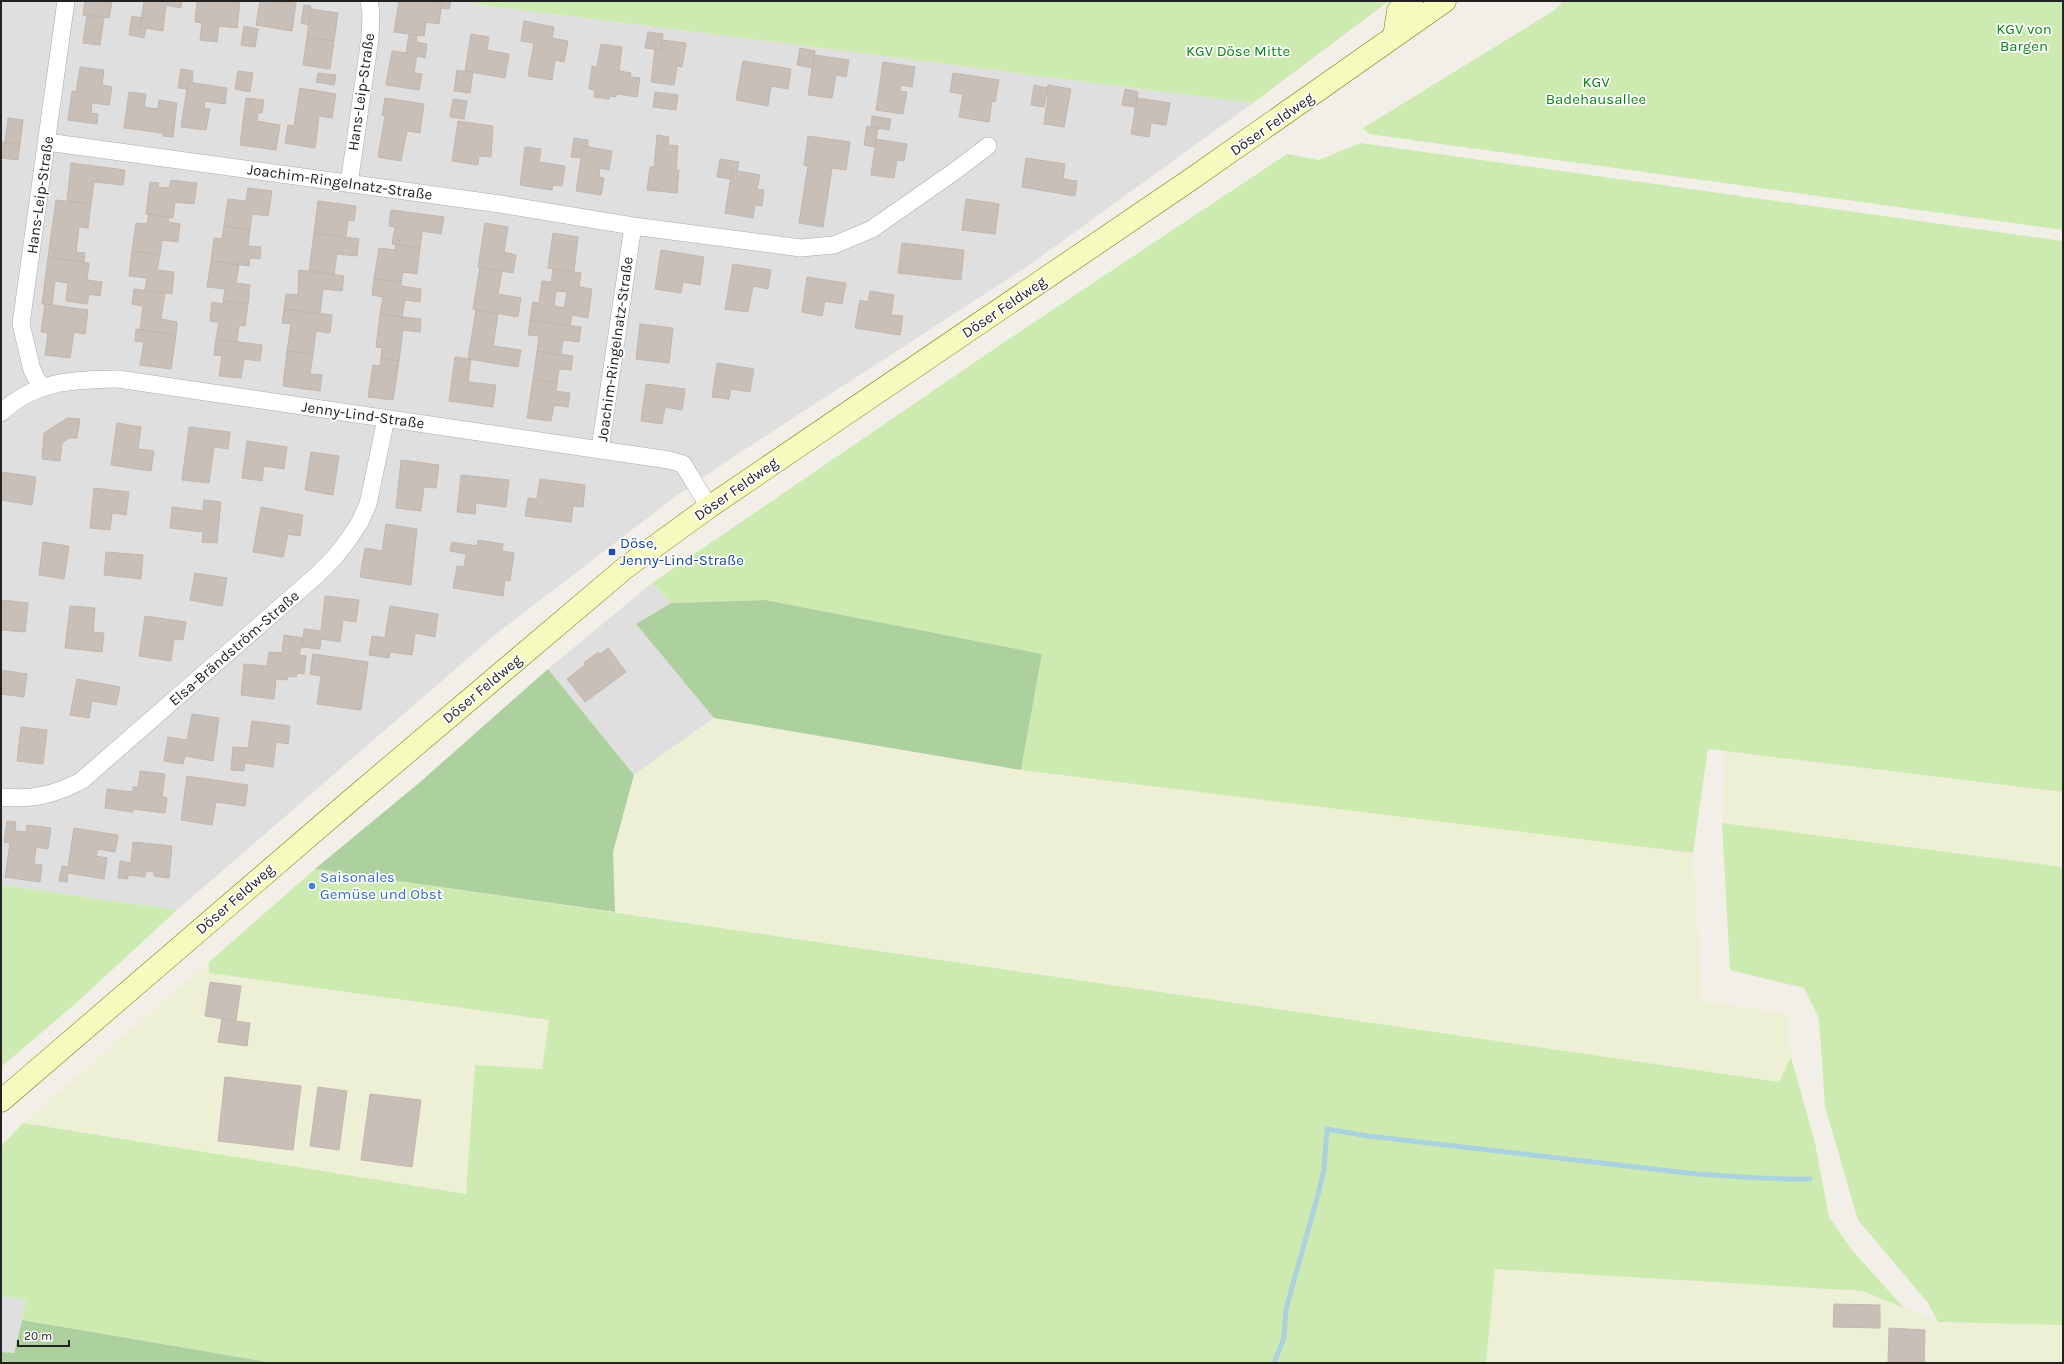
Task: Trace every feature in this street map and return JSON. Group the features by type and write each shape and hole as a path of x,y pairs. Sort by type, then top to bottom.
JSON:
{"street":[{"name":"Hans-Leip-Straße","path":"41,387 32,370 21,324 66,1"},
{"name":"Hans-Leip-Straße","path":"349,184 370,38 371,13 369,1"},
{"path":"1394,37 1398,11 1412,1"},
{"name":"Döser Feldweg","path":"1,1101 351,800 619,574 709,506 1190,180 1445,1"},
{"name":"Joachim-Ringelnatz-Straße","path":"47,142 548,211 633,226 801,248 834,245 857,237 880,225 988,146"},
{"name":"Joachim-Ringelnatz-Straße","path":"600,449 633,226"},
{"name":"Jenny-Lind-Straße","path":"1,413 8,406 41,387 73,380 118,379 669,460 683,464 709,506"},
{"name":"Elsa-Brändström-Straße","path":"1,797 35,797 57,793 81,781 316,576 334,558 348,540 360,522 368,504 386,418"}],"shaded area":[{"path":"1,1 474,1 474,4 1253,103 1028,266 736,455 675,497 496,634 177,910 1,885"},
{"path":"652,583 671,603 636,624 714,718 634,775 548,669"},
{"path":"1,1296 26,1300 14,1354 1,1352"}],"green space":[{"name":"KGV Döse Mitte","path":"474,1 1389,1 1253,103 474,4"},
{"name":"KGV Badehausallee","path":"1563,1 2063,1 2063,230 1369,134 1363,128 1555,10"},
{"path":"1360,143 2063,241 2063,792 1708,749 1693,853 1021,770 1042,655 765,600 671,603 652,583 1000,345 1287,154 1319,160"},
{"path":"765,600 1042,654 1021,770 714,718 636,624 671,603"},
{"path":"548,669 634,775 613,852 615,912 315,869 419,783"},
{"path":"714,718 1021,770 1693,853 1702,1001 1789,1014 1791,1057 1779,1082 615,912 613,852 634,775"},
{"path":"1726,751 2063,792 2063,867 1722,823"},
{"path":"1722,823 2063,867 2063,1325 1938,1322 1928,1303 1858,1220 1825,1107 1819,1019 1804,988 1730,970"},
{"path":"315,869 1779,1082 1791,1057 1815,1143 1829,1217 1852,1250 1904,1308 1863,1291 1495,1269 1486,1363 274,1363 22,1320 26,1300 1,1296 1,1146 23,1123 466,1194 475,1065 542,1069 549,1020 209,973 209,962"},
{"path":"1,885 177,910 74,1005 1,1067"},
{"path":"209,962 209,973 549,1020 542,1070 475,1065 466,1194 23,1123"},
{"path":"1495,1269 1863,1291 1938,1322 2063,1325 2063,1363 1486,1363"},
{"path":"22,1320 274,1363 1,1363 1,1352 14,1353"}],"building":[{"path":"85,1 112,2 109,18 83,15"},
{"path":"144,1 182,1 181,8 166,5 163,31 140,27"},
{"path":"197,1 240,1 237,28 219,26 217,42 200,40 202,23 195,22"},
{"path":"260,1 296,3 292,31 256,25"},
{"path":"399,1 442,2 439,24 426,22 424,36 394,32"},
{"path":"431,1 451,1 449,9 441,8 442,2"},
{"path":"304,5 311,6 309,25 301,23"},
{"path":"311,9 338,13 334,41 307,37"},
{"path":"87,15 104,18 100,45 83,43"},
{"path":"132,16 141,18 140,27 146,28 144,38 129,35"},
{"path":"524,21 554,27 552,38 568,41 564,62 555,60 552,80 528,76 534,43 521,41"},
{"path":"244,26 258,29 255,47 241,45"},
{"path":"648,32 663,34 661,50 645,48"},
{"path":"409,34 417,35 416,42 427,44 425,58 406,53"},
{"path":"471,34 489,37 487,50 509,54 505,78 465,71"},
{"path":"307,37 334,41 330,69 303,65"},
{"path":"662,40 686,43 682,67 677,66 674,85 651,82 655,49 661,50"},
{"path":"601,44 622,47 619,71 631,73 630,77 640,78 637,97 617,94 616,97 610,96 609,99 594,97 595,90 589,89 592,66 597,67"},
{"path":"800,48 815,51 813,68 797,65"},
{"path":"392,51 417,54 414,73 422,74 419,90 386,85"},
{"path":"814,55 849,60 846,77 836,75 832,98 808,95"},
{"path":"743,61 791,69 788,89 771,86 768,106 736,100"},
{"path":"883,62 915,67 912,87 901,85 900,91 907,92 903,114 876,110"},
{"path":"80,67 104,70 102,85 112,87 109,105 92,103 91,113 98,114 97,124 68,120 72,91 76,92"},
{"path":"181,69 193,71 192,83 188,82 187,89 178,88"},
{"path":"457,70 473,73 470,93 454,91"},
{"path":"238,71 253,73 250,92 235,89"},
{"path":"318,73 336,75 334,85 316,82"},
{"path":"953,73 999,80 995,102 992,101 989,122 959,117 963,94 950,92"},
{"path":"188,82 227,88 225,104 205,101 204,108 210,109 206,130 181,127"},
{"path":"1034,85 1047,88 1044,107 1031,105"},
{"path":"1048,85 1071,89 1064,127 1044,124"},
{"path":"300,88 336,94 332,118 319,116 315,148 285,143 288,125 294,126"},
{"path":"1125,89 1138,92 1136,107 1122,105"},
{"path":"129,92 146,94 144,107 158,109 159,100 177,103 173,137 163,136 163,133 124,128"},
{"path":"655,92 678,95 676,110 653,107"},
{"path":"246,98 264,100 262,113 258,112 257,121 280,125 276,150 240,145"},
{"path":"385,98 424,104 420,133 407,131 401,161 378,157 385,116 382,115"},
{"path":"1137,98 1170,103 1166,125 1151,123 1149,137 1131,134"},
{"path":"453,99 467,101 464,119 450,117"},
{"path":"872,116 891,119 889,130 871,127"},
{"path":"8,118 23,120 20,144 5,142"},
{"path":"458,121 493,126 491,157 479,156 478,165 452,161"},
{"path":"867,126 878,128 875,147 864,145"},
{"path":"657,135 669,137 668,145 678,146 676,170 679,170 677,193 647,190 650,167 654,167"},
{"path":"808,136 850,142 846,170 832,168 823,227 799,223 808,166 804,165"},
{"path":"574,138 588,140 588,147 583,146 581,158 571,157"},
{"path":"876,139 907,144 904,161 897,160 894,178 871,175"},
{"path":"1,142 20,144 18,160 1,158"},
{"path":"583,146 612,151 609,170 600,168 599,177 604,178 601,195 576,191"},
{"path":"525,147 541,149 539,162 565,166 562,186 553,185 552,190 520,185"},
{"path":"1026,158 1065,164 1063,179 1077,181 1075,196 1022,187"},
{"path":"720,159 739,162 737,171 732,170 730,179 717,177"},
{"path":"71,163 125,170 123,185 94,182 91,204 67,201"},
{"path":"732,170 760,175 757,189 764,190 762,206 755,205 753,218 725,213"},
{"path":"171,180 197,183 194,204 175,202 173,218 146,214 150,182 159,183 158,187 169,188"},
{"path":"248,188 272,191 268,216 252,214 250,230 224,226 228,199 246,201"},
{"path":"966,199 999,204 995,234 962,230"},
{"path":"56,200 91,204 88,228 79,227 76,252 85,253 84,262 54,258 55,250 49,250"},
{"path":"318,201 356,206 354,221 348,220 346,237 314,233"},
{"path":"391,210 444,217 441,234 422,231 420,248 392,244 395,227 389,226"},
{"path":"149,214 169,217 168,222 180,224 178,242 162,240 160,255 132,251 136,223 147,224"},
{"path":"485,223 508,227 504,252 516,255 513,273 478,267"},
{"path":"224,226 250,230 248,246 261,247 260,259 250,258 249,266 211,261 214,238 222,239"},
{"path":"314,233 359,239 357,256 337,254 334,274 309,271"},
{"path":"553,233 578,237 574,272 548,268"},
{"path":"902,243 964,250 961,280 898,273"},
{"path":"396,244 420,248 417,274 403,272 401,282 374,279 379,248 395,250"},
{"path":"49,250 55,250 54,258 89,263 87,280 102,282 100,296 89,294 87,304 66,301 68,283 55,281 52,305 42,304"},
{"path":"661,250 704,257 700,285 683,282 681,293 655,289"},
{"path":"132,251 160,255 157,270 174,272 172,294 145,290 147,278 129,276"},
{"path":"211,261 239,264 236,283 250,285 248,304 223,301 225,289 207,287"},
{"path":"733,264 771,270 768,289 753,286 748,312 725,309"},
{"path":"480,267 502,271 498,294 521,298 518,317 473,309"},
{"path":"553,269 581,273 579,287 592,289 588,318 572,315 570,326 530,320 533,302 539,303 542,281 551,282","holes":["556,291 567,292 564,308 554,306"]},
{"path":"299,270 344,276 342,291 323,289 320,314 284,309 286,294 298,295"},
{"path":"807,277 846,283 842,304 825,301 822,316 802,312"},
{"path":"374,279 401,282 401,286 421,289 420,302 405,300 402,317 380,314 383,297 372,295"},
{"path":"134,289 165,293 161,319 177,322 176,335 140,330 143,306 132,304"},
{"path":"870,291 894,295 891,315 903,316 900,335 855,328 860,300 868,302"},
{"path":"223,301 248,304 245,326 239,325 237,342 216,339 219,322 210,321 212,302 223,304"},
{"path":"45,304 88,310 85,334 74,332 70,358 45,355 48,333 41,332"},
{"path":"284,309 332,315 330,333 316,331 313,354 287,351 291,324 282,323"},
{"path":"476,310 498,314 493,346 521,350 518,367 468,359"},
{"path":"380,314 421,319 420,332 403,330 399,361 381,358 382,348 376,347"},
{"path":"530,320 581,327 579,342 563,340 561,355 537,351 539,336 528,335"},
{"path":"640,324 673,328 669,363 636,359"},
{"path":"136,329 176,335 171,369 140,365 144,342 135,341"},
{"path":"216,339 262,345 260,361 244,359 241,378 219,376 222,356 214,355"},
{"path":"287,351 313,354 310,374 322,375 320,391 283,386"},
{"path":"537,351 573,356 571,370 559,369 557,383 533,379"},
{"path":"455,357 471,359 468,382 496,385 493,407 449,401"},
{"path":"381,358 399,361 393,400 368,397 373,365 380,366"},
{"path":"717,363 754,369 750,392 731,389 729,399 712,397"},
{"path":"533,379 557,383 556,391 570,393 568,407 554,405 551,421 527,418"},
{"path":"646,384 685,389 682,410 665,407 662,424 641,421"},
{"path":"67,418 80,419 77,438 69,438 62,443 60,461 42,459 44,433"},
{"path":"117,423 141,427 138,449 154,451 151,471 111,465"},
{"path":"189,427 230,432 228,449 214,447 209,483 182,480"},
{"path":"247,441 287,447 284,469 264,466 262,481 242,478"},
{"path":"311,452 339,456 333,495 305,490"},
{"path":"401,460 439,465 436,488 424,487 421,511 396,508"},
{"path":"1,472 36,477 32,505 1,500"},
{"path":"461,475 509,480 506,507 476,503 475,514 457,512"},
{"path":"540,479 585,485 583,507 573,506 571,522 525,516 528,498 537,499"},
{"path":"94,488 129,492 126,515 112,513 110,530 90,528"},
{"path":"204,500 221,502 217,543 202,542 203,532 170,528 172,507 203,511"},
{"path":"261,507 303,515 300,536 288,534 283,557 253,552"},
{"path":"386,524 417,529 411,585 360,577 365,548 382,551"},
{"path":"478,540 503,544 502,551 514,553 510,581 505,580 503,596 453,588 457,566 464,567 466,554 450,551 452,542 477,546"},
{"path":"43,542 69,546 64,579 39,575"},
{"path":"106,552 143,555 141,579 104,575"},
{"path":"195,573 227,578 222,606 190,600"},
{"path":"325,596 359,600 356,622 343,620 340,642 321,639 320,649 302,647 304,629 321,631"},
{"path":"1,600 28,603 25,632 1,630"},
{"path":"70,606 95,608 93,632 104,633 102,652 65,648"},
{"path":"390,606 438,614 435,637 415,633 412,655 390,652 389,658 369,655 372,636 385,638"},
{"path":"145,616 186,622 183,640 174,639 171,661 139,656"},
{"path":"284,635 303,638 299,655 306,656 304,674 297,673 296,677 288,676 287,680 276,679 274,699 241,695 244,664 267,666 269,652 282,653"},
{"path":"608,648 626,672 585,702 567,679 585,665 584,663 598,652 600,654"},
{"path":"313,654 368,662 361,710 317,704 321,676 310,674"},
{"path":"1,670 27,674 24,697 1,694"},
{"path":"77,679 120,687 116,705 92,701 89,718 70,715"},
{"path":"192,714 219,718 213,761 185,756 183,764 164,761 168,737 187,740"},
{"path":"252,721 290,726 288,744 276,742 273,767 245,763 244,771 231,770 233,747 248,748"},
{"path":"21,727 47,730 43,764 17,761"},
{"path":"140,771 165,774 162,797 167,798 165,813 133,809 133,812 105,808 107,789 133,792 133,787 138,787"},
{"path":"187,776 248,785 245,806 216,802 212,825 181,820"},
{"path":"7,821 16,822 15,831 26,832 27,825 51,828 48,849 36,847 34,864 42,865 40,882 5,877 10,843 4,842"},
{"path":"74,828 118,835 115,852 98,849 96,856 107,858 104,879 68,873 67,882 59,881 62,866 68,867"},
{"path":"133,842 172,846 169,878 154,876 154,872 146,871 145,877 128,875 128,879 118,878 120,861 131,863"},
{"path":"210,982 241,986 236,1021 205,1016"},
{"path":"222,1019 250,1023 247,1046 218,1042"},
{"path":"225,1077 301,1086 293,1150 218,1141"},
{"path":"318,1087 347,1091 339,1150 310,1146"},
{"path":"370,1094 421,1100 412,1167 361,1160"},
{"path":"1834,1304 1880,1305 1880,1328 1833,1327"},
{"path":"1889,1328 1925,1330 1924,1363 1888,1363"}],"waterway":[{"path":"1274,1363 1284,1338 1286,1309 1324,1169 1327,1129 1368,1136 1696,1174 1810,1179"}],"place":[{"name":"Döse, Jenny-Lind-Straße","path":"612,552"},
{"name":"Saisonales Gemüse und Obst","path":"312,886"}],"park label":[{"name":"KGV von Bargen","path":"2024,38"}]}
